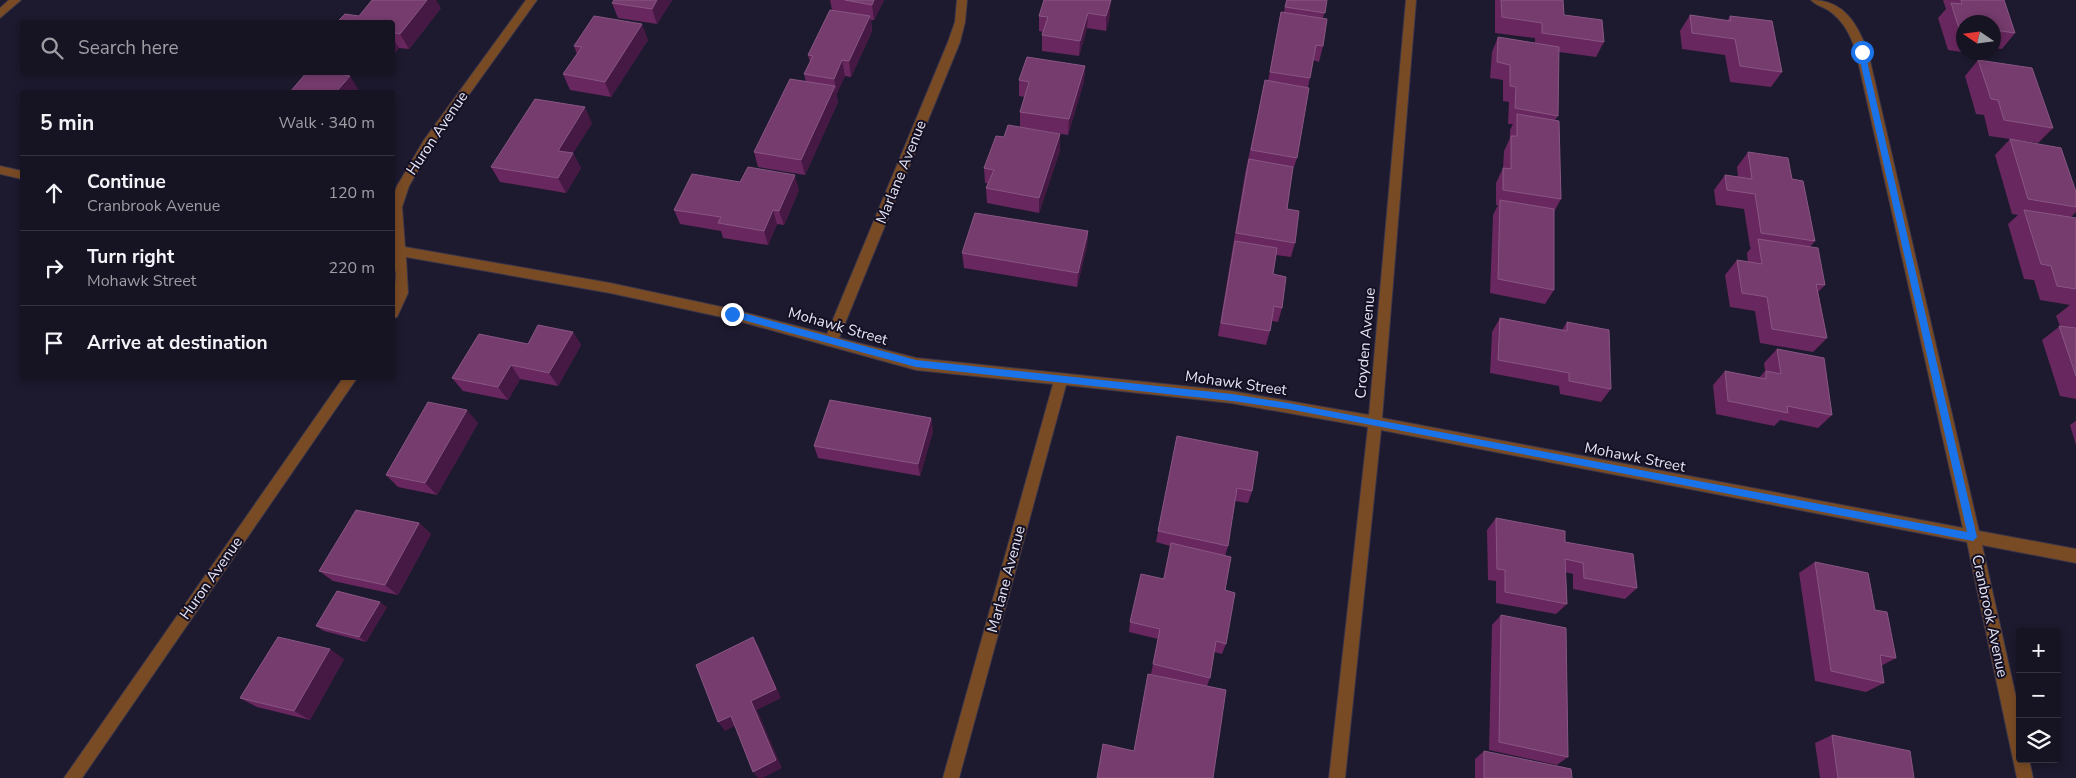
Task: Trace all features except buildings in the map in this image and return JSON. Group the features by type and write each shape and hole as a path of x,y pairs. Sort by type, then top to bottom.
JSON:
{"street":[{"path":"0,14 16,0"},
{"name":"Huron Avenue","path":"395,306 400,293 402,274 396,251 396,207 403,186 412,169 532,0"},
{"name":"Marlane Avenue","path":"831,341 954,42 960,22 962,0"},
{"name":"Croyden Avenue","path":"1337,778 1375,424 1411,0"},
{"name":"Cranbrook Avenue","path":"1816,0 1837,9 1847,20 1857,35 1862,52 1973,537 2016,736"},
{"path":"0,170 20,175"},
{"name":"Mohawk Street","path":"396,251 610,288 732,314 916,364 1232,397 2076,556"},
{"name":"Huron Avenue","path":"72,778 349,380"},
{"name":"Marlane Avenue","path":"951,778 1061,380"},
{"path":"2022,763 2025,778"}],"route":[{"path":"732,314 916,364 1232,397 1288,406 1973,537 1862,52"}]}
